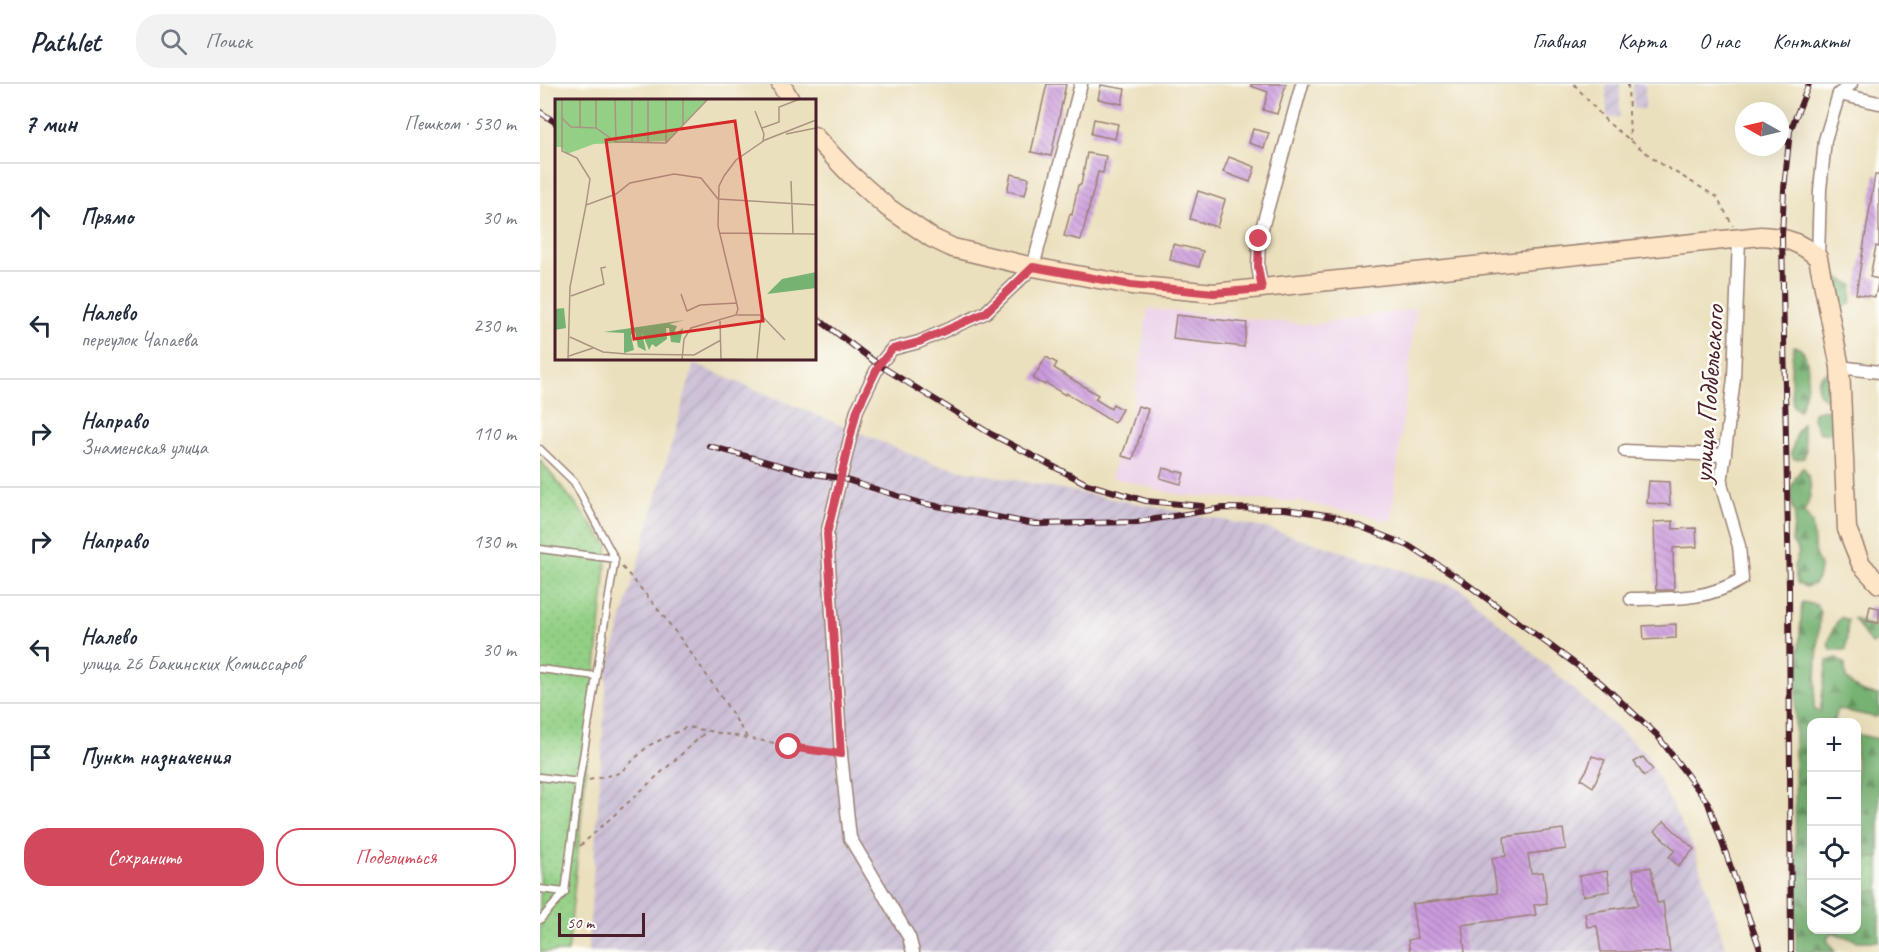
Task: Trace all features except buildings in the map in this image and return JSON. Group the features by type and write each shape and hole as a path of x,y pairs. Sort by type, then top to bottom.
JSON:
{"main road":[{"path":"781,84 789,99"},
{"path":"816,138 849,173 887,207 932,238 953,248 1033,267 1131,285 1214,293 1761,236 1782,237 1806,247 1818,258 1840,367 1846,529 1861,564 1879,584"}],"street":[{"path":"913,952 909,937 850,838 841,754 827,534 857,410 879,365 892,349 919,342 985,313 1033,267 1081,84"},
{"path":"1262,289 1258,267 1259,239 1302,84"},
{"path":"1818,258 1820,190 1825,140 1839,94 1851,84"},
{"path":"1839,94 1879,103"},
{"name":"улица Подбельского","path":"1631,599 1692,597 1726,589 1742,579 1738,546 1721,484 1734,378 1739,238"},
{"path":"1840,367 1879,372"},
{"path":"1625,451 1725,455"}],"lane":[{"path":"540,449 574,482 615,559 579,782 565,892 540,920"},
{"path":"540,549 615,559"},
{"path":"540,669 596,676"},
{"path":"540,777 579,782"},
{"path":"540,889 565,892"}],"path":[{"path":"1574,84 1607,122 1658,162 1717,197 1739,238"},
{"path":"1628,84 1630,140"},
{"path":"615,559 645,592 719,692 747,739"},
{"path":"579,782 620,773 648,746 687,727 841,754"},
{"path":"570,855 707,731"}],"shaded area":[{"path":"1606,84 1620,84 1620,117 1607,117"},
{"path":"1633,84 1645,84 1645,109 1634,109"},
{"path":"1416,308 1391,521 1302,502 1181,495 1111,477 1134,403 1148,309 1312,325"},
{"path":"694,364 937,465 1269,529 1460,588 1646,754 1694,849 1727,952 588,952 607,673"}],"green space":[{"path":"1834,276 1853,285 1851,302 1845,307 1838,306 1831,278"},
{"path":"1794,346 1805,356 1808,375 1805,395 1799,411 1793,406 1792,399 1791,368"},
{"path":"1829,371 1835,374 1833,399 1826,400 1819,392 1817,384 1818,380"},
{"path":"1832,409 1838,413 1839,426 1830,432 1819,432 1813,419 1814,413"},
{"path":"1802,424 1806,449 1804,458 1794,459 1791,453 1797,432"},
{"path":"540,460 608,545 568,952 540,952"},
{"path":"1803,467 1807,472 1811,489 1804,512 1812,523 1815,554 1820,566 1819,575 1814,584 1806,587 1797,583 1794,566 1799,552 1792,542 1795,514 1792,507 1791,488"},
{"path":"1802,602 1817,605 1820,613 1814,709 1820,712 1827,661 1837,658 1845,664 1846,679 1850,683 1865,693 1879,695 1879,716 1837,709 1836,718 1807,718 1807,934 1830,934 1827,940 1835,952 1796,952 1795,711"},
{"path":"1841,617 1848,620 1846,650 1832,650 1828,645 1831,634"},
{"path":"1853,618 1873,628 1879,627 1879,642 1871,644"},
{"path":"1861,735 1879,739 1879,858 1861,858"},
{"path":"1861,858 1879,858 1879,891 1861,892"},
{"path":"1879,891 1879,941 1858,941 1837,934 1861,934 1861,892"}],"railway":[{"path":"1791,952 1789,589 1782,237 1790,131 1809,84"},
{"path":"540,112 555,122"},
{"path":"816,318 879,365 991,434 1087,484 1146,501 1202,506"},
{"path":"709,446 808,473 840,478 921,503 1035,524 1137,522 1223,508 1285,509 1334,516 1409,546 1463,581 1601,683 1657,735 1708,803 1761,952"}],"route":[{"path":"789,747 841,754 827,534 857,410 879,365 892,349 919,342 985,313 1033,267 1131,285 1214,293 1262,289 1258,267 1259,239"}]}
